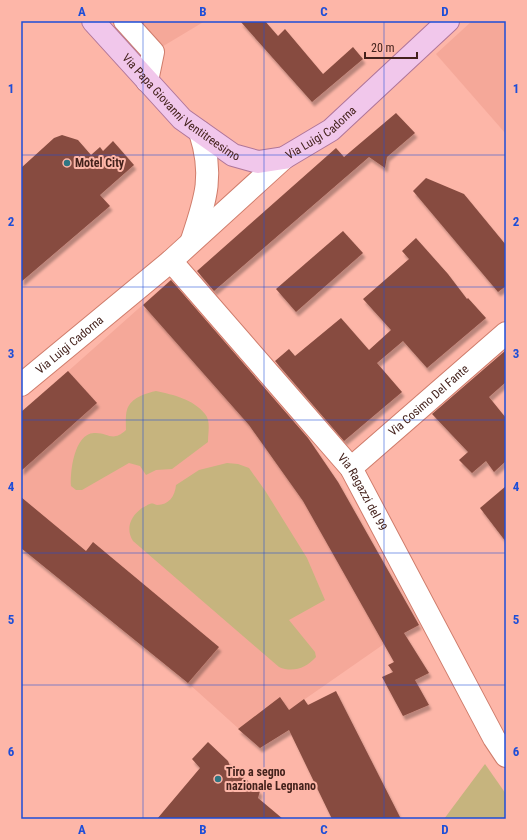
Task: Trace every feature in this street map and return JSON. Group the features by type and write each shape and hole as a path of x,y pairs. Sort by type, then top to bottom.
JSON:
{"main road":[{"name":"Via Papa Giovanni Ventitreesimo","path":"93,21 182,119 232,155 258,162 284,158"},
{"name":"Via Luigi Cadorna","path":"284,158 331,130 448,21"}],"street":[{"path":"125,21 153,52 147,80"},
{"name":"Via Luigi Cadorna","path":"191,242 204,205 208,179 206,152 200,132"},
{"name":"Via Luigi Cadorna","path":"21,386 171,261 284,158"},
{"name":"Via Ragazzi del 99","path":"171,261 351,468 487,724 506,756"},
{"name":"Via Cosimo Del Fante","path":"351,468 506,333"}],"shaded area":[{"path":"135,21 205,21 160,48"},
{"path":"472,21 506,21 506,134 436,54"},
{"path":"174,277 281,397 338,482 419,625 384,644 249,738 188,683 21,548 21,413"},
{"path":"156,391 183,398 200,409 208,420 208,442 172,469 156,470 146,475 140,466 129,463 82,490 76,490 71,486 71,472 73,463 82,440 87,435 94,433 110,436 117,436 121,434 126,430 126,412 130,404 140,396"},
{"path":"227,463 238,464 249,468 266,492 307,558 325,600 289,620 315,652 316,657 304,667 289,670 279,667 133,541 129,531 132,519 142,508 148,504 161,505 168,502 173,496 176,485 199,470"},
{"path":"485,764 506,794 506,819 444,819"}],"building":[{"path":"240,21 265,21 278,36 285,29 323,74 353,47 363,59 312,102"},
{"path":"396,113 415,133 387,157 385,168 369,157 214,291 197,271 336,148 344,157"},
{"path":"62,135 78,140 91,155 100,147 103,151 113,141 134,165 100,195 110,206 21,282 21,168 54,138"},
{"path":"426,178 464,194 506,245 506,286 498,292 413,191"},
{"path":"343,231 363,253 296,312 276,289"},
{"path":"416,238 448,274 467,299 468,298 486,318 427,368 403,341 377,363 402,392 344,441 275,361 289,349 295,356 341,318 369,350 391,330 363,299 409,259 402,251"},
{"path":"171,280 308,438 338,482 419,625 404,633 429,673 415,680 429,705 403,716 382,677 393,672 388,665 394,662 303,501 249,425 143,305"},
{"path":"506,350 506,382 489,397 506,418 506,461 494,472 486,461 472,473 459,460 468,452 432,414"},
{"path":"68,371 97,403 21,471 21,412"},
{"path":"506,486 506,542 480,508"},
{"path":"21,497 86,551 93,542 219,647 188,683 21,548"},
{"path":"336,691 401,819 332,819 289,730 260,748 238,729 280,697 289,710 304,699 308,705"},
{"name":"Tiro a segno nazionale Legnano","path":"208,742 228,761 230,766 260,791 258,798 283,819 157,819 200,768 192,759"}],"place":[{"name":"Motel City","path":"67,163"},
{"name":"Tiro a segno nazionale Legnano","path":"218,779"}]}
